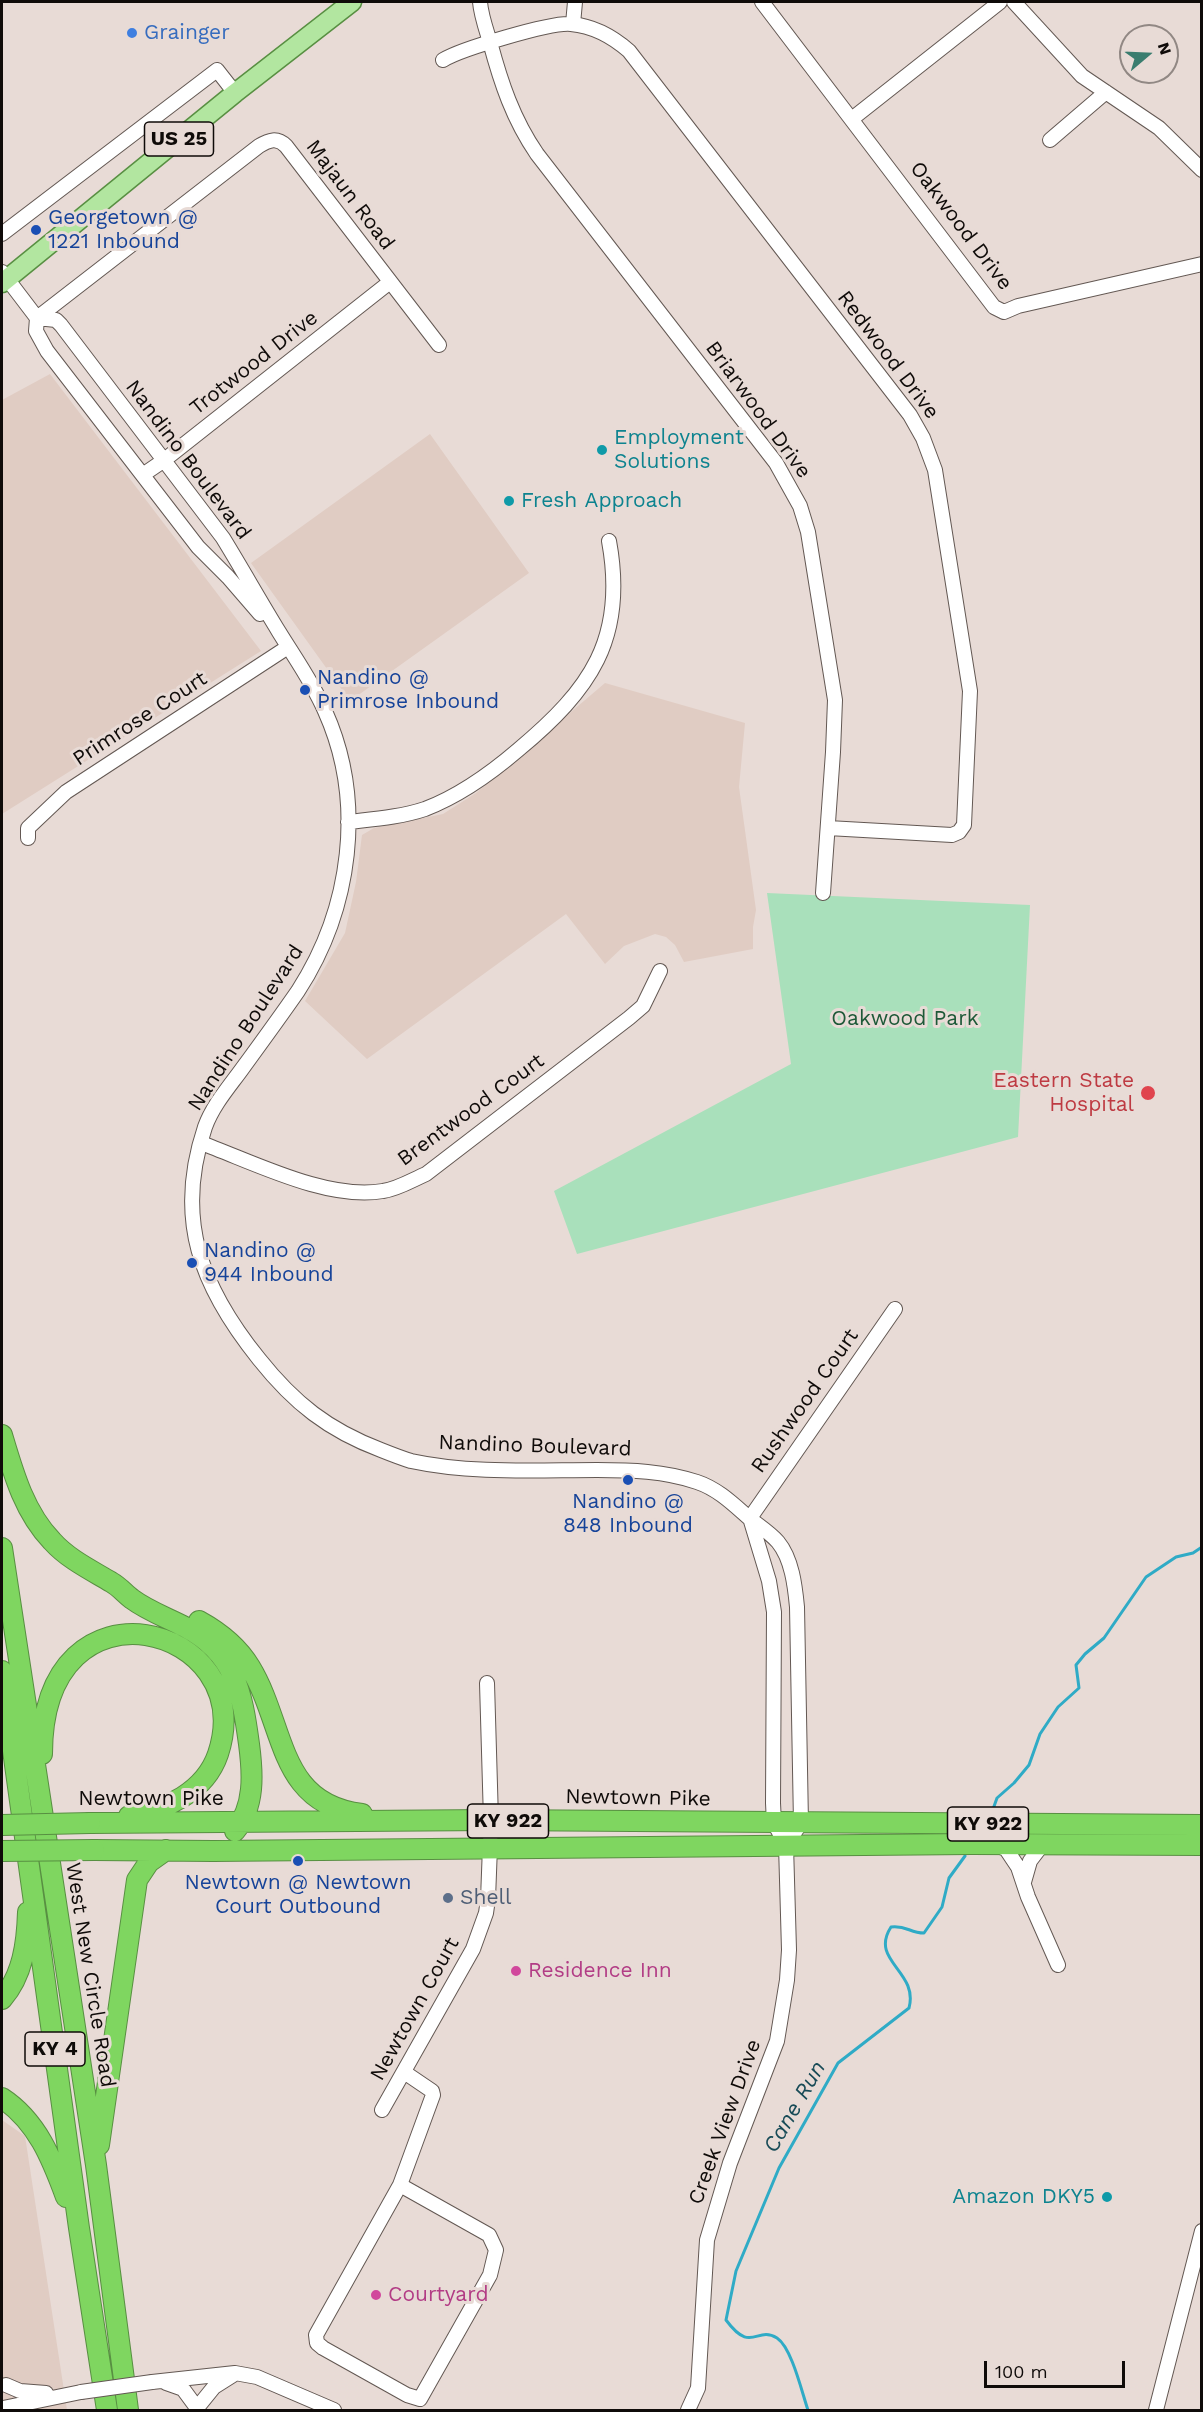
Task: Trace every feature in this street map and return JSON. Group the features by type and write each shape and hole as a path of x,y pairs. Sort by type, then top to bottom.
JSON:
{"highway":[{"path":"2,1435 14,1478 24,1499 51,1541 70,1557 122,1588 132,1599 206,1640 221,1654 232,1671 242,1702 252,1767 251,1789 248,1807 241,1823 226,1841 213,1851"},
{"name":"West New Circle Road","path":"2,1548 41,1816 96,2165 128,2410"},
{"path":"122,1588 139,1591 196,1619 222,1636 242,1655 259,1686 298,1779 312,1796 334,1808 349,1812 438,1822"},
{"path":"41,1816 42,1727 49,1696 62,1670 94,1643 121,1635 147,1634 175,1643 199,1661 220,1700 222,1732 215,1760 206,1775 194,1788 172,1803 145,1813 90,1823"},
{"name":"West New Circle Road","path":"2,1671 79,2229 107,2410"},
{"name":"Newtown Pike","path":"2,1825 491,1820 1202,1825"},
{"name":"KY 922","path":"2,1851 786,1845 1202,1845"},
{"path":"96,2165 137,1880 149,1862 166,1850"},
{"path":"2,1999 13,1983 24,1954 30,1870"},
{"path":"2,2098 18,2111 37,2133 49,2153 79,2229"}],"main road":[{"name":"US 25","path":"3,278 352,2"}],"street":[{"path":"573,24 574,2"},
{"name":"Oakwood Drive","path":"762,2 990,302 1004,312 1018,306 1202,264"},
{"path":"852,118 1000,2"},
{"path":"1014,2 1074,68 1159,128 1202,170"},
{"name":"Briarwood Drive","path":"479,4 508,103 532,147 776,463 800,506 808,532 835,700 823,892"},
{"name":"Redwood Drive","path":"443,60 490,42 559,25 573,24 610,36 629,51 910,415 923,438 931,460 970,691 964,825 959,832 952,835 828,828"},
{"path":"2,234 217,70 235,93"},
{"path":"1050,140 1106,92"},
{"name":"Majaun Road","path":"37,318 259,146 271,140 278,140 286,146 440,345"},
{"name":"Nandino Boulevard","path":"3,278 37,318 56,320 61,325 223,538 251,596 313,685 337,745 346,792 348,822 344,882 331,928 298,991 214,1108 195,1167 193,1215 199,1252 208,1282 240,1336 278,1383 316,1417 358,1442 408,1460 445,1467 641,1471 675,1475 700,1483 722,1494 762,1527 781,1546 795,1587 801,1822"},
{"name":"Trotwood Drive","path":"144,474 164,461 390,282"},
{"name":"Nandino Boulevard","path":"37,318 36,331 44,346 198,547 251,596"},
{"path":"348,822 381,819 423,810 450,799 503,763 546,727 569,704 596,664 611,620 615,591 609,541"},
{"name":"Primrose Court","path":"28,838 28,828 66,792 288,647"},
{"name":"Brentwood Court","path":"201,1143 320,1188 365,1193 384,1191 403,1185 434,1168 629,1018 643,1006 660,971"},
{"name":"Rushwood Court","path":"750,1518 895,1309"},
{"path":"750,1518 769,1581 774,1612 774,1823 786,1845 801,1822"},
{"name":"Newtown Court","path":"382,2110 481,1930 488,1899 491,1820 487,1683"},
{"path":"993,1844 1006,1850 1018,1867 1028,1897 1058,1965"},
{"path":"1024,1882 1030,1861 1043,1844"},
{"name":"Creek View Drive","path":"688,2410 698,2388 705,2260 710,2231 730,2163 777,2041 783,2008 789,1950 786,1845"},
{"path":"400,2185 489,2235 496,2250 496,2258 490,2275 420,2399 407,2395 322,2348 316,2340 316,2331 400,2185 433,2096 432,2091 404,2072"},
{"path":"1156,2410 1202,2231"},
{"path":"197,2409 214,2387 235,2373"},
{"path":"2,2409 81,2392 235,2373 258,2377 334,2410"},
{"path":"193,2377 197,2409"},
{"path":"4,2381 20,2391 36,2394 81,2392"},
{"path":"2,2409 8,2393 4,2381"},
{"path":"152,2382 176,2385 189,2394 197,2409"}],"shaded area":[{"path":"50,374 261,651 2,814 2,400"},
{"path":"430,434 529,573 350,701 251,563"},
{"path":"605,683 745,723 739,787 756,910 753,949 684,962 675,945 666,937 655,934 624,946 605,964 566,914 367,1059 305,1001 345,933 356,882 362,835 374,828 443,814 476,793"},
{"path":"2,2120 25,2136 67,2410 2,2410"}],"green space":[{"name":"Oakwood Park","path":"767,893 1030,905 1018,1137 577,1254 554,1191 791,1064"}],"waterway":[{"name":"Cane Run","path":"992,1812 997,1798 1029,1765 1040,1734 1058,1707 1079,1688 1076,1665 1104,1638 1146,1577 1176,1557 1193,1553 1202,1547"},
{"name":"Cane Run","path":"808,2410 792,2361 782,2343 770,2335 748,2338 742,2336 726,2320 736,2271 779,2168 838,2063 909,2008 910,1995 907,1985 886,1949 886,1939 891,1927 924,1933 942,1907 949,1878 965,1856"}],"place":[{"name":"Grainger","path":"132,33"},
{"name":"Georgetown @ 1221 Inbound","path":"36,230"},
{"name":"Employment Solutions","path":"602,450"},
{"name":"Fresh Approach","path":"509,501"},
{"name":"Nandino @ Primrose Inbound","path":"305,690"},
{"name":"Eastern State Hospital","path":"1148,1093"},
{"name":"Nandino @ 944 Inbound","path":"192,1263"},
{"name":"Nandino @ 848 Inbound","path":"628,1480"},
{"name":"Newtown @ Newtown Court Outbound","path":"298,1861"},
{"name":"Shell","path":"448,1898"},
{"name":"Residence Inn","path":"516,1971"},
{"name":"Amazon DKY5","path":"1107,2197"},
{"name":"Courtyard","path":"376,2295"}]}
